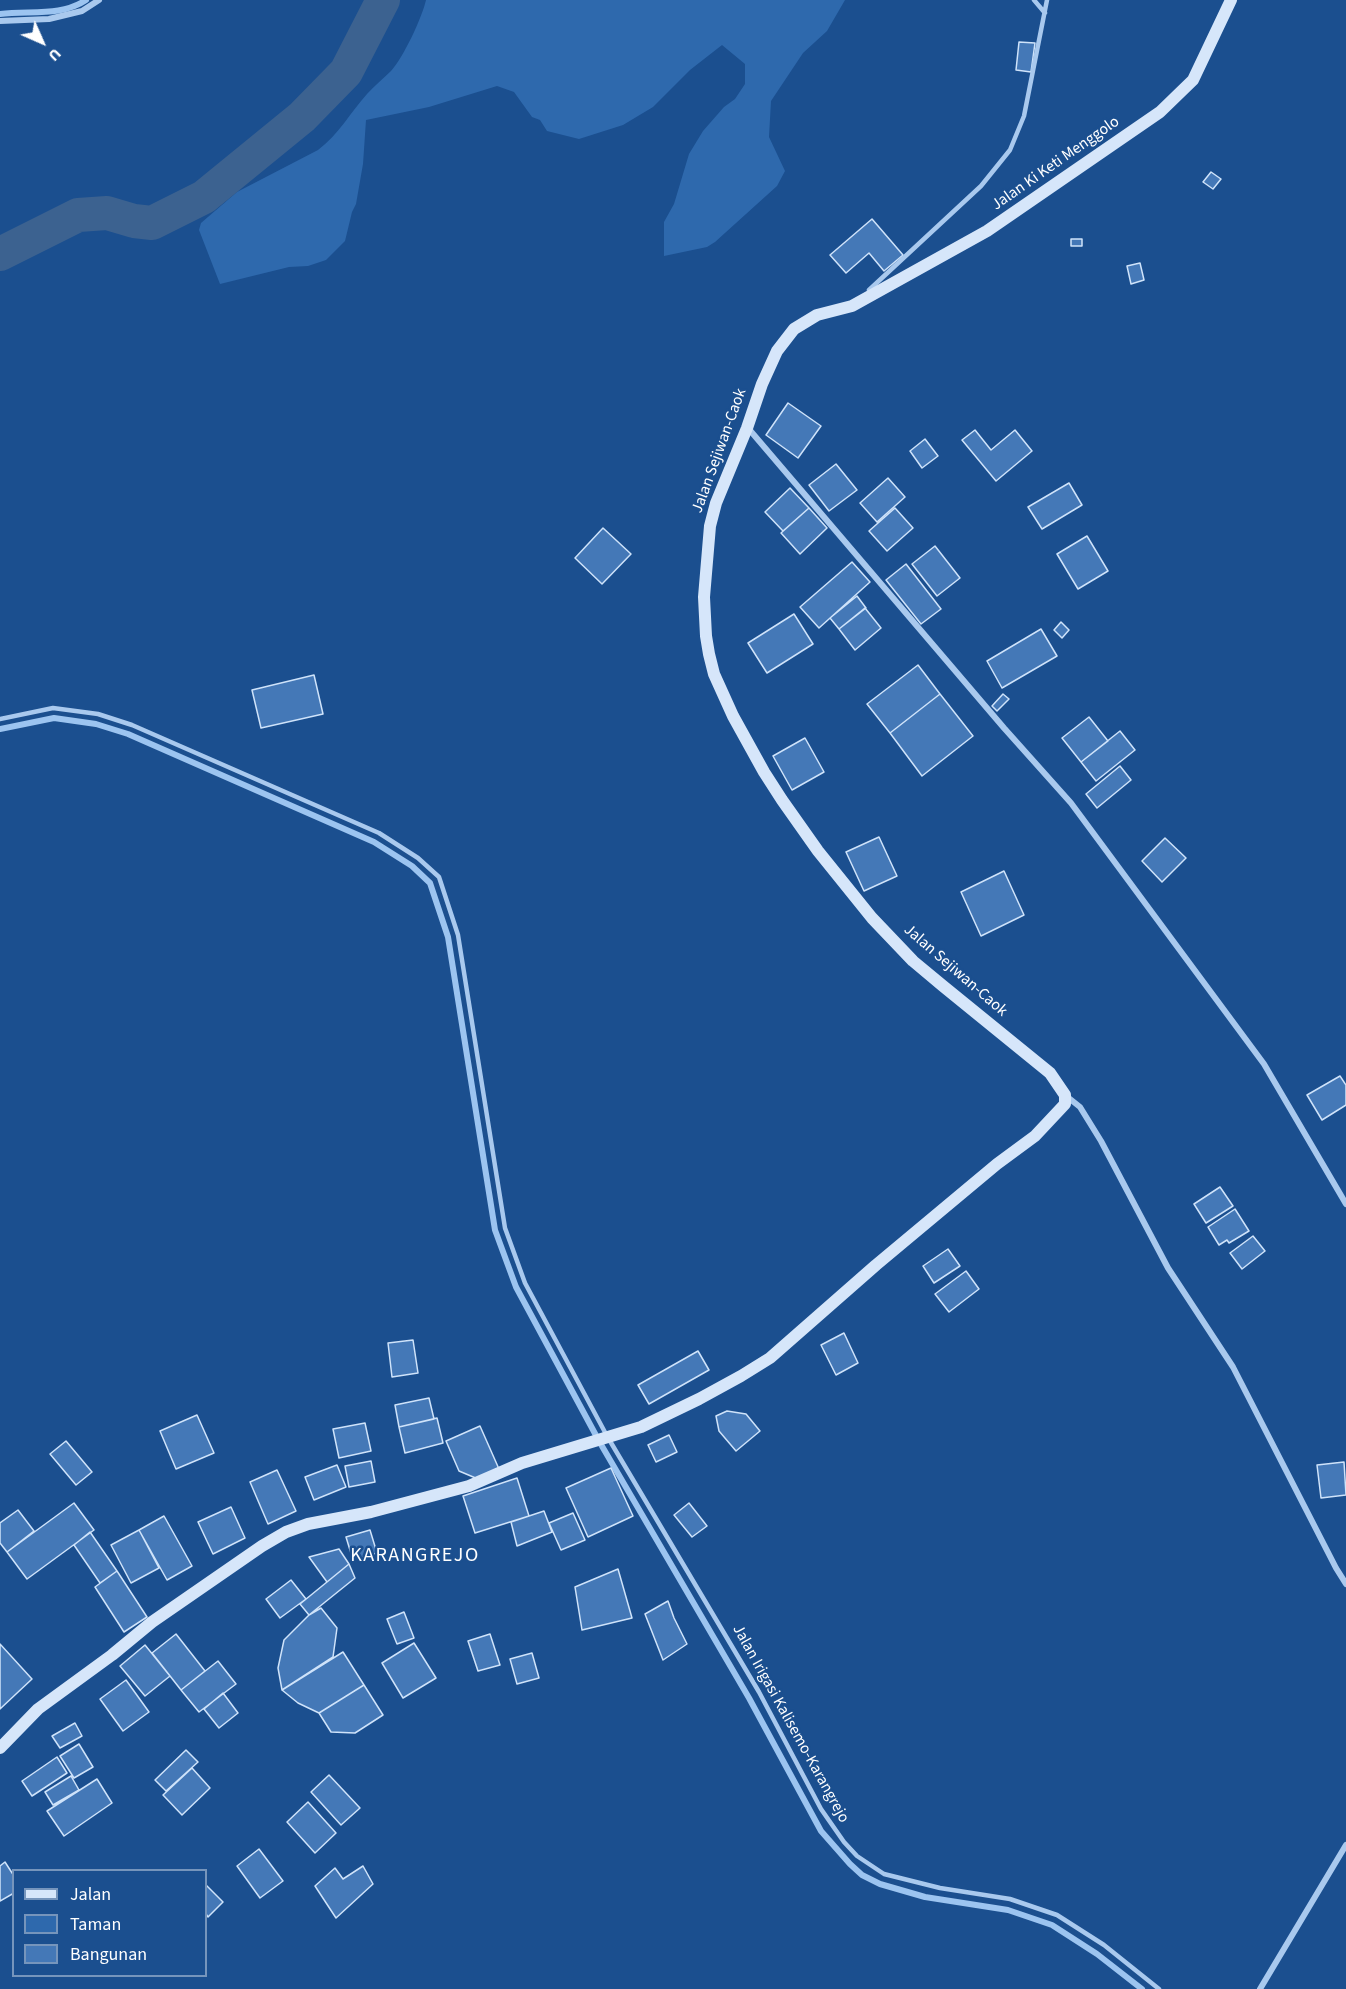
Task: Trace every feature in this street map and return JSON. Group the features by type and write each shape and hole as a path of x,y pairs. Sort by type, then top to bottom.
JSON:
{"street":[{"path":"0,21 49,19 82,11 99,0"},
{"name":"Jalan Ki Keti Menggolo","path":"852,306 987,231 1160,112 1193,80 1231,0"},
{"name":"Jalan Sejiwan-Caok","path":"852,306 817,315 794,328 777,351 716,503 710,526 704,597 706,636 714,674 733,716 782,800 872,918 935,980 1050,1073 1065,1095"},
{"path":"747,428 1071,803 1264,1064 1346,1204"},
{"path":"0,1748 38,1709 152,1622 286,1532 308,1524 406,1504 468,1486 522,1463 605,1436 641,1427 699,1399 770,1358 876,1265 997,1164 1035,1136 1065,1104 1065,1095"},
{"path":"1065,1095 1080,1107 1101,1140 1168,1268 1233,1367 1346,1584"},
{"path":"1260,1989 1346,1845"}],"lane":[{"path":"1034,0 1045,14"},
{"path":"852,306 981,186 1010,150 1024,116 1047,0"},
{"name":"Jalan Irigasi Kalisemo-Karangrejo","path":"0,719 53,708 98,714 132,725 379,833 418,858 439,877 458,935 505,1228 525,1283 605,1436 759,1692 831,1825 857,1856 884,1874 918,1883 1010,1899 1057,1915 1104,1945 1159,1989"}],"green space":[{"path":"426,0 845,0 827,31 803,53 771,101 769,137 785,171 777,186 707,247 664,256 664,222 674,204 689,154 703,131 724,107 735,99 745,84 745,64 722,45 690,70 653,107 623,125 579,139 547,131 540,120 532,117 514,92 497,86 429,107 366,120 363,164 356,204 345,241 326,260 308,266 289,267 220,284 199,230 201,223 237,192 318,150 332,137 367,94 396,65 412,37"}],"building":[{"path":"1019,42 1035,43 1031,72 1016,70"},
{"path":"1211,172 1221,179 1213,189 1203,182"},
{"path":"872,219 903,255 884,271 869,253 846,273 830,255"},
{"path":"1071,239 1082,239 1082,246 1071,246"},
{"path":"1140,263 1144,280 1131,284 1127,266"},
{"path":"788,403 821,426 798,458 766,435"},
{"path":"975,430 991,450 1015,430 1032,451 996,481 962,440"},
{"path":"925,439 938,456 922,468 910,451"},
{"path":"836,464 857,490 829,511 809,485"},
{"path":"888,478 905,497 877,522 860,503"},
{"path":"1069,483 1082,505 1042,529 1028,507"},
{"path":"790,488 809,508 783,531 765,512"},
{"path":"809,508 827,528 800,554 781,533"},
{"path":"895,508 913,528 887,551 869,531"},
{"path":"603,528 631,554 602,584 575,558"},
{"path":"1087,536 1108,571 1078,589 1057,554"},
{"path":"935,546 960,578 937,596 912,564"},
{"path":"852,562 870,582 819,628 800,607"},
{"path":"906,564 941,609 921,624 886,580"},
{"path":"857,596 866,608 839,629 830,618"},
{"path":"865,608 881,628 855,650 839,629"},
{"path":"794,614 813,644 767,673 748,643"},
{"path":"1061,622 1069,630 1062,638 1054,630"},
{"path":"1041,629 1057,656 1002,688 987,661"},
{"path":"918,665 940,694 890,733 867,704"},
{"path":"314,675 323,714 261,728 252,690"},
{"path":"940,694 973,736 922,776 890,733"},
{"path":"1003,694 1009,699 997,711 992,706"},
{"path":"1089,717 1108,741 1081,762 1062,738"},
{"path":"1120,731 1135,750 1096,781 1081,762"},
{"path":"805,738 824,772 792,790 773,756"},
{"path":"1120,766 1131,780 1097,808 1086,794"},
{"path":"879,837 897,876 864,891 846,852"},
{"path":"1165,838 1186,858 1162,882 1142,861"},
{"path":"1004,871 1024,915 981,936 961,892"},
{"path":"1340,1076 1346,1085 1346,1105 1322,1120 1307,1095"},
{"path":"1220,1187 1233,1206 1206,1223 1194,1204"},
{"path":"1235,1209 1249,1231 1229,1243 1227,1240 1219,1245 1208,1227"},
{"path":"1253,1236 1265,1251 1242,1269 1230,1253"},
{"path":"948,1249 960,1266 934,1283 923,1266"},
{"path":"966,1271 979,1289 949,1312 935,1294"},
{"path":"844,1333 858,1363 836,1375 821,1345"},
{"path":"413,1340 418,1373 392,1377 388,1343"},
{"path":"698,1351 709,1370 649,1404 638,1385"},
{"path":"429,1398 434,1419 399,1427 395,1405"},
{"path":"727,1411 746,1414 760,1431 736,1451 719,1431 716,1416"},
{"path":"197,1415 214,1453 176,1469 160,1431"},
{"path":"437,1418 443,1443 405,1453 399,1427"},
{"path":"365,1423 371,1451 339,1458 333,1429"},
{"path":"480,1426 499,1469 478,1479 459,1471 446,1441"},
{"path":"669,1435 677,1452 656,1462 648,1445"},
{"path":"66,1441 92,1472 76,1485 50,1454"},
{"path":"371,1461 375,1482 349,1487 345,1466"},
{"path":"1344,1462 1346,1495 1321,1498 1317,1465"},
{"path":"337,1465 346,1487 314,1500 305,1477"},
{"path":"611,1468 633,1516 588,1537 566,1488"},
{"path":"277,1470 296,1511 268,1524 250,1482"},
{"path":"517,1478 529,1516 475,1533 463,1496"},
{"path":"74,1503 94,1530 27,1579 7,1552"},
{"path":"689,1503 707,1526 692,1537 674,1515"},
{"path":"231,1507 245,1538 213,1554 198,1522"},
{"path":"18,1510 34,1531 7,1552 0,1543 0,1523"},
{"path":"544,1511 552,1532 517,1546 511,1522"},
{"path":"573,1513 585,1540 561,1550 549,1523"},
{"path":"164,1516 192,1566 167,1580 139,1530"},
{"path":"139,1530 159,1568 131,1583 111,1545"},
{"path":"370,1530 377,1553 353,1560 346,1537"},
{"path":"90,1532 117,1571 100,1583 74,1545"},
{"path":"339,1549 349,1564 327,1582 309,1557"},
{"path":"349,1564 355,1578 309,1615 300,1604"},
{"path":"618,1569 632,1618 582,1630 575,1587"},
{"path":"117,1571 147,1617 124,1632 95,1587"},
{"path":"291,1580 306,1599 280,1618 266,1599"},
{"path":"668,1601 687,1644 663,1660 645,1614"},
{"path":"321,1608 337,1628 333,1657 282,1690 278,1668 284,1640 309,1615"},
{"path":"404,1612 414,1638 397,1644 387,1619"},
{"path":"176,1634 205,1671 181,1690 152,1653"},
{"path":"490,1634 500,1665 478,1671 468,1641"},
{"path":"414,1643 436,1678 403,1698 382,1663"},
{"path":"0,1644 32,1679 0,1709"},
{"path":"145,1645 170,1676 145,1696 120,1666"},
{"path":"343,1652 364,1685 319,1713 298,1703 282,1690"},
{"path":"532,1653 539,1678 517,1684 510,1659"},
{"path":"218,1661 236,1684 199,1712 181,1690"},
{"path":"126,1680 149,1712 123,1731 100,1699"},
{"path":"364,1685 383,1715 355,1733 331,1732 319,1713"},
{"path":"223,1693 238,1713 219,1728 204,1709"},
{"path":"75,1723 82,1736 60,1748 52,1736"},
{"path":"79,1744 93,1767 74,1778 60,1756"},
{"path":"186,1750 198,1762 166,1791 155,1780"},
{"path":"57,1757 67,1773 32,1796 22,1781"},
{"path":"192,1768 210,1788 182,1815 163,1795"},
{"path":"329,1775 360,1808 341,1825 311,1792"},
{"path":"71,1776 79,1790 53,1805 45,1792"},
{"path":"97,1779 112,1803 64,1836 47,1811"},
{"path":"308,1802 336,1833 315,1853 287,1822"},
{"path":"259,1849 283,1881 260,1898 237,1866"},
{"path":"5,1862 12,1873 12,1894 0,1901 0,1866"},
{"path":"363,1866 373,1884 336,1918 315,1886 335,1868 343,1879"},
{"path":"207,1886 223,1902 208,1917 207,1916"}],"waterway":[{"path":"0,14 55,11 86,0"},
{"path":"0,254 78,215 107,213 134,221 152,223 204,197 302,117 346,72 383,0"},
{"path":"0,729 54,718 96,724 128,734 374,842 412,866 430,883 448,937 495,1230 516,1287 599,1441 749,1698 821,1831 862,1875 880,1884 925,1897 1008,1910 1052,1925 1097,1954 1142,1989"}],"district":[{"name":"KARANGREJO","path":"415,1557"}]}
